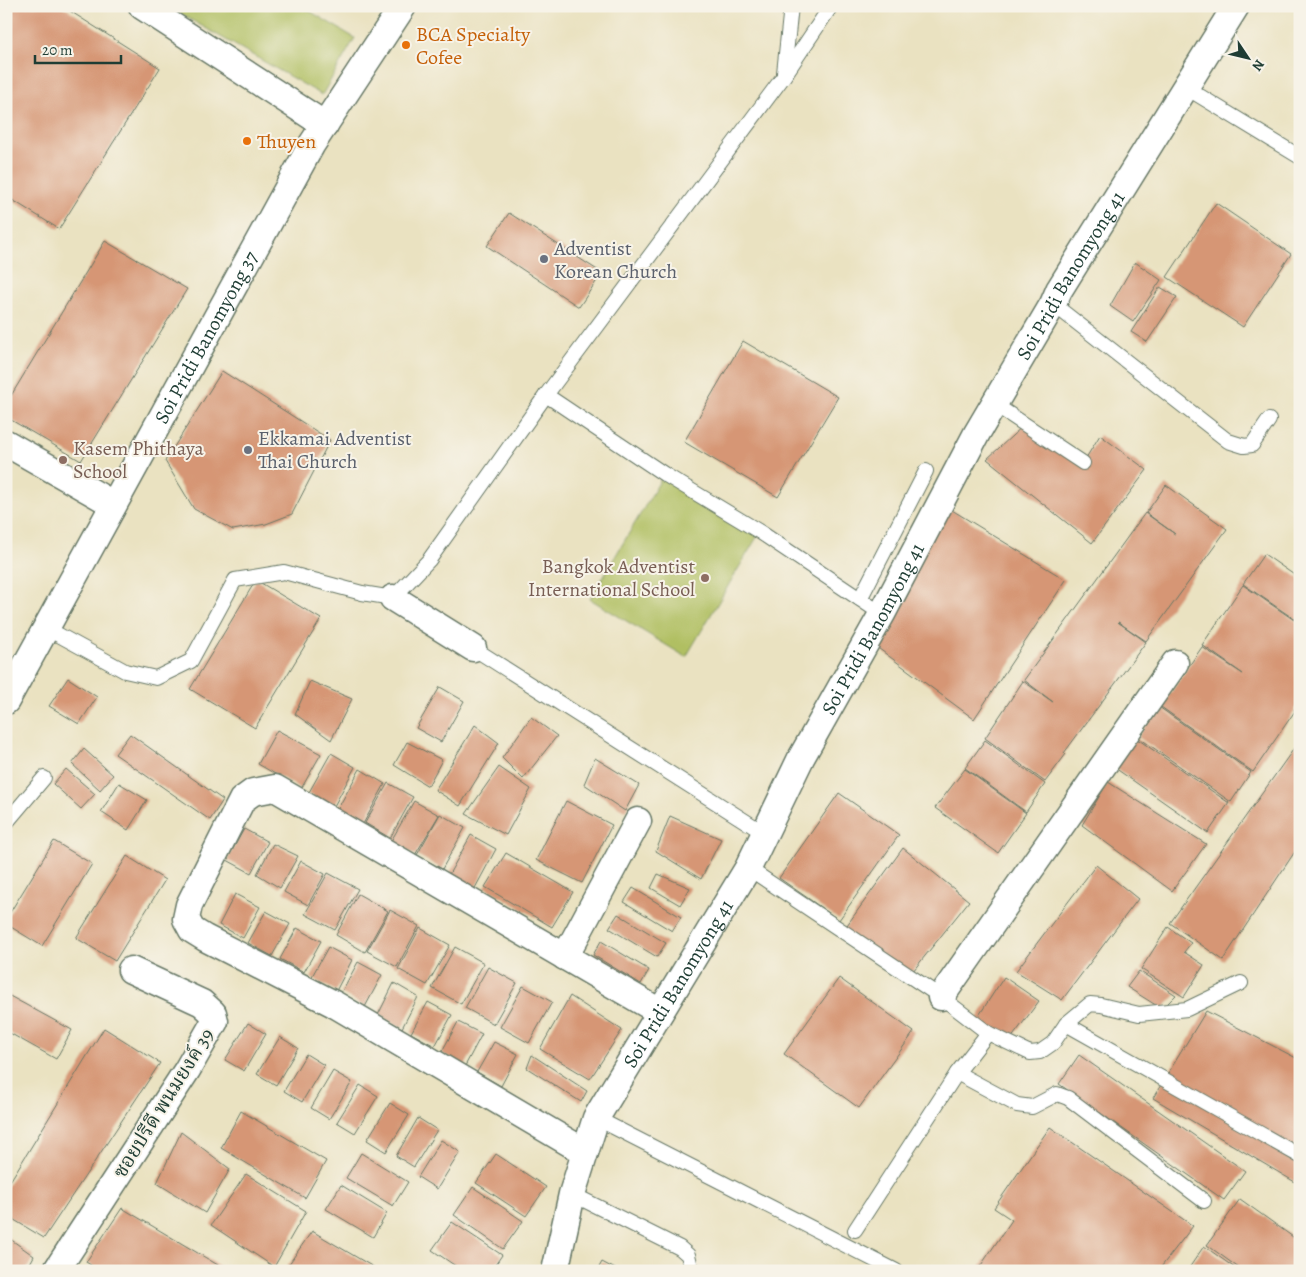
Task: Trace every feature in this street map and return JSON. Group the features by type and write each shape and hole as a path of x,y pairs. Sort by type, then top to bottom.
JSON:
{"street":[{"path":"142,6 325,125"},
{"name":"Soi Pridi Banomyong 37","path":"6,701 312,144 403,6"},
{"name":"Soi Pridi Banomyong 41","path":"555,1271 572,1194 596,1118 748,868 801,758 882,614 994,404 1065,282 1236,6"},
{"path":"6,443 113,504"},
{"path":"393,598 473,648"},
{"path":"941,997 1175,663"},
{"path":"585,1152 334,1004 192,930 186,919 189,905 242,800 253,792 275,788 660,1012"},
{"path":"565,957 638,821"},
{"name":"ซอยปรีดี พนมยงค์ 39","path":"56,1271 187,1070 215,1022 213,1013 202,1003 131,970"}],"lane":[{"path":"784,76 791,6"},
{"path":"46,628 125,671 156,678 191,662 236,580 284,572 362,593 393,598 429,560 546,395 784,76 831,6"},
{"path":"1185,87 1300,157"},
{"path":"1053,304 1228,441 1244,446 1252,444 1269,420"},
{"path":"546,395 664,474 760,532 882,614"},
{"path":"994,404 1083,462"},
{"path":"860,599 926,471"},
{"path":"473,648 764,833"},
{"path":"6,823 44,778"},
{"path":"748,868 941,997 988,1033 1030,1053 1040,1052 1053,1043 1066,1024 1090,1004 1139,1014 1188,1009 1241,983"},
{"path":"1066,1024 1300,1156"},
{"path":"855,1230 957,1073 988,1033"},
{"path":"957,1073 1017,1105 1032,1107 1057,1094 1068,1098 1204,1201"},
{"path":"596,1118 896,1271"},
{"path":"572,1194 680,1248 688,1255 692,1271"}],"green space":[{"path":"167,6 301,6 355,38 322,95"},
{"path":"664,474 760,532 686,657 590,599"}],"building":[{"path":"6,6 62,6 160,68 59,229 6,196"},
{"path":"1216,203 1291,254 1243,327 1167,277"},
{"name":"Adventist Korean Church","path":"509,213 602,273 579,307 487,246"},
{"path":"105,241 187,289 81,461 6,417 6,404"},
{"path":"1135,262 1161,280 1133,322 1110,306"},
{"path":"1160,287 1177,297 1147,342 1131,332"},
{"path":"743,341 838,397 778,497 684,442"},
{"name":"Ekkamai Adventist Thai Church","path":"222,371 330,440 292,514 266,524 233,530 194,509 165,461"},
{"path":"1025,424 1083,463 1100,435 1147,470 1092,543 987,459"},
{"path":"1166,485 1227,529 1146,641 1118,622 1146,642 1064,753 1066,754 1045,782 985,738 1023,681 1053,702 1024,680 1145,513 1175,534 1146,513"},
{"path":"947,507 1066,580 974,719 867,640"},
{"path":"1264,554 1300,579 1300,623 1243,584"},
{"path":"256,580 321,619 255,728 190,689"},
{"path":"1243,585 1300,624 1300,702 1253,772 1161,707 1202,647 1243,674 1202,645"},
{"path":"68,678 97,697 79,724 49,706"},
{"path":"310,681 352,699 331,740 295,714"},
{"path":"440,687 464,701 441,742 416,728"},
{"path":"1159,707 1251,772 1231,802 1138,737"},
{"path":"531,717 557,736 523,779 502,758"},
{"path":"475,725 499,743 460,806 435,790"},
{"path":"277,730 321,754 301,789 258,764"},
{"path":"130,734 223,800 210,820 115,754"},
{"path":"1136,738 1229,803 1208,833 1115,768"},
{"path":"985,740 1045,784 1026,812 965,768"},
{"path":"1300,740 1300,844 1223,960 1170,923"},
{"path":"407,742 442,760 428,786 394,765"},
{"path":"84,749 113,775 100,790 72,764"},
{"path":"331,753 355,767 333,808 308,794"},
{"path":"595,758 639,785 625,811 584,784"},
{"path":"499,767 531,789 506,835 466,814"},
{"path":"66,769 95,794 81,809 53,784"},
{"path":"360,769 385,784 363,824 337,810"},
{"path":"965,769 1026,813 998,853 935,808"},
{"path":"1108,782 1206,844 1172,891 1082,825"},
{"path":"119,783 147,800 128,830 101,812"},
{"path":"388,783 413,797 390,838 365,823"},
{"path":"839,793 899,835 839,920 779,878"},
{"path":"414,801 439,815 415,855 391,841"},
{"path":"566,801 612,825 582,883 536,860"},
{"path":"440,814 465,828 442,869 417,855"},
{"path":"670,816 721,839 701,879 656,851"},
{"path":"244,829 268,842 251,873 227,860"},
{"path":"471,835 496,849 474,890 448,876"},
{"path":"54,841 92,864 42,946 6,924 6,919"},
{"path":"273,844 298,856 280,888 257,874"},
{"path":"903,848 969,901 909,976 842,932"},
{"path":"506,853 573,892 552,927 485,887"},
{"path":"127,856 165,880 115,961 76,938"},
{"path":"301,861 325,874 308,905 284,892"},
{"path":"1096,865 1138,899 1062,1000 1016,971"},
{"path":"328,873 358,889 335,930 305,914"},
{"path":"658,874 690,888 680,905 651,888"},
{"path":"633,888 681,917 672,931 624,902"},
{"path":"235,894 260,907 243,938 219,925"},
{"path":"358,894 388,911 365,952 336,935"},
{"path":"390,910 419,926 397,967 367,951"},
{"path":"266,911 290,924 272,956 248,943"},
{"path":"618,914 666,943 657,957 609,928"},
{"path":"1168,927 1191,943 1184,952 1204,965 1184,997 1141,969"},
{"path":"297,928 321,941 304,972 280,959"},
{"path":"420,928 450,945 427,985 398,969"},
{"path":"601,941 649,970 641,984 593,955"},
{"path":"328,947 352,960 336,991 311,978"},
{"path":"455,947 484,963 461,1004 432,988"},
{"path":"358,962 382,975 365,1007 341,993"},
{"path":"488,967 517,983 494,1024 465,1008"},
{"path":"1139,971 1176,995 1162,1009 1127,987"},
{"path":"1004,977 1039,1001 1008,1043 974,1023"},
{"path":"839,978 914,1032 859,1108 784,1054"},
{"path":"394,983 418,997 402,1028 378,1015"},
{"path":"523,986 552,1002 529,1043 500,1027"},
{"path":"6,994 72,1030 56,1059 6,1031"},
{"path":"570,996 622,1030 590,1079 540,1049"},
{"path":"428,1002 452,1015 435,1046 411,1033"},
{"path":"1206,1011 1300,1060 1300,1185 1153,1098"},
{"path":"458,1022 482,1034 465,1066 441,1053"},
{"path":"248,1023 266,1034 244,1071 225,1060"},
{"path":"104,1028 160,1063 44,1238 6,1215 6,1188"},
{"path":"280,1037 298,1048 276,1085 257,1074"},
{"path":"494,1042 518,1054 501,1086 477,1072"},
{"path":"306,1054 324,1065 302,1102 284,1091"},
{"path":"532,1055 587,1091 581,1102 527,1068"},
{"path":"1079,1055 1245,1171 1224,1200 1059,1084"},
{"path":"333,1071 352,1082 329,1119 311,1108"},
{"path":"360,1085 378,1096 355,1133 337,1122"},
{"path":"390,1103 409,1115 386,1152 367,1140"},
{"path":"241,1111 326,1161 305,1198 221,1148"},
{"path":"418,1118 437,1130 414,1167 396,1156"},
{"path":"1050,1127 1193,1226 1158,1271 977,1271 1012,1220 994,1208"},
{"path":"181,1132 230,1169 205,1213 157,1183"},
{"path":"441,1140 460,1152 437,1189 418,1177"},
{"path":"361,1153 408,1182 393,1206 346,1178"},
{"path":"496,1154 546,1187 526,1216 476,1183"},
{"path":"246,1174 306,1211 274,1267 211,1225"},
{"path":"341,1185 387,1213 373,1237 326,1209"},
{"path":"473,1187 523,1221 503,1249 454,1215"},
{"path":"1240,1199 1300,1242 1300,1271 1243,1271 1207,1245"},
{"path":"122,1208 228,1271 100,1271 86,1262"},
{"path":"452,1222 502,1255 491,1271 463,1271 432,1250"},
{"path":"312,1231 380,1271 284,1271"},
{"path":"6,1236 34,1256 26,1271 6,1271"},
{"path":"1204,1246 1239,1271 1187,1271"},
{"path":"602,1262 619,1271 597,1271"}],"place":[{"name":"BCA Specialty Cofee","path":"406,45"},
{"name":"Thuyen","path":"247,141"},
{"name":"Adventist Korean Church","path":"544,259"},
{"name":"Ekkamai Adventist Thai Church","path":"248,450"},
{"name":"Kasem Phithaya School","path":"63,460"},
{"name":"Bangkok Adventist International School","path":"705,578"}]}
